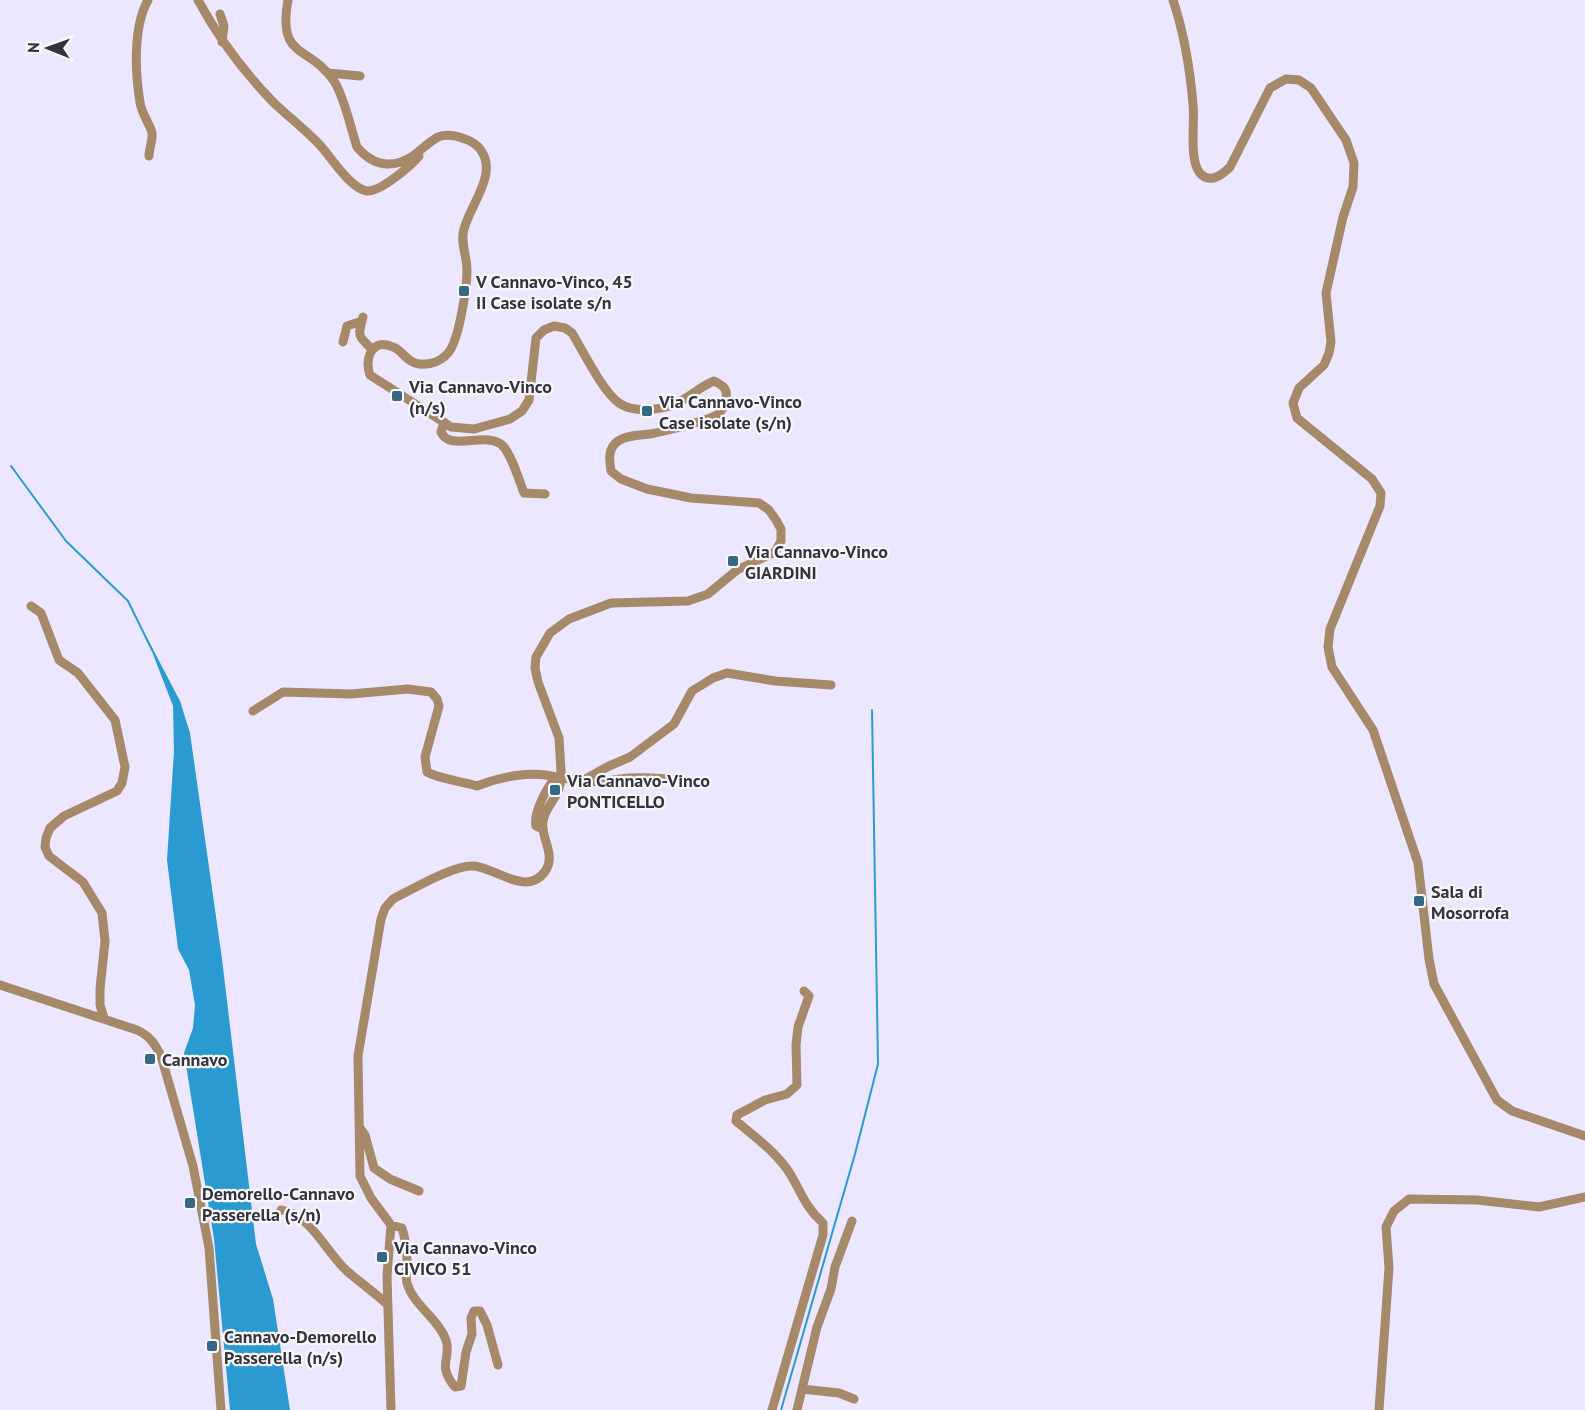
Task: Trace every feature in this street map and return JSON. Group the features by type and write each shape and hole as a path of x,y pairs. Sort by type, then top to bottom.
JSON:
{"street":[{"path":"148,0 141,14 137,51 140,104 152,132 148,156"},
{"path":"198,0 222,42 246,73 319,144 356,186 364,190 376,189 414,161 431,142"},
{"path":"288,0 286,28 290,41 303,56 324,68 336,84 357,147 375,164 395,163 411,157 440,136 458,136 472,141 481,150 486,163 486,174 464,228 462,241 467,269 465,297 450,351 442,359 432,363 412,362 395,347 380,346 372,349 368,356 367,367 370,375 444,422 457,428 474,429 510,419 522,411 529,400 536,338 544,330 554,326 565,328 572,333 611,396 621,405 636,409 666,407 676,404 705,384 714,381 723,386 727,393 725,405 718,415 669,430 628,437 619,441 611,449 609,460 611,471 621,479 647,489 691,498 759,503 769,510 781,529 781,541 775,552 737,570 708,594 688,601 611,603 568,619 550,633 536,657 535,668 559,738 559,791 544,815 542,828 548,847 549,861 546,870 538,878 529,882 512,880 474,866 459,867 393,899 385,908 357,1056 360,1176 371,1198 391,1225 402,1228 407,1256 406,1282 413,1296 442,1332 447,1343 445,1365 447,1377 455,1387 461,1386 466,1352 472,1334 471,1318 474,1311 480,1311 487,1325 498,1365"},
{"path":"1173,0 1180,21 1191,91 1194,161 1200,173 1209,178 1221,176 1230,167 1270,88 1286,79 1299,80 1311,88 1346,140 1354,163 1353,187 1343,217 1326,293 1331,342 1329,353 1324,365 1299,388 1293,403 1297,418 1372,479 1381,493 1380,506 1330,629 1328,647 1332,667 1373,730 1418,863 1434,984 1497,1100 1512,1111 1585,1136"},
{"path":"220,14 225,34 222,42"},
{"path":"328,73 360,76"},
{"path":"344,342 347,326 362,319 359,333 361,341 372,349"},
{"path":"444,422 441,432 450,440 495,440 505,448 524,492 545,494"},
{"path":"31,606 41,614 59,660 78,673 115,720 125,767 125,775 117,791 64,816 50,828 45,847 49,856 83,882 102,913 105,941 100,1005 104,1018"},
{"path":"582,781 607,766 630,757 649,744 674,724 692,691 713,678 727,673 775,681 831,685"},
{"path":"253,711 283,692 351,694 418,688 431,692 439,706 425,757 427,772 434,776 477,786 497,778 543,774 592,783 621,778 651,777 696,782"},
{"path":"0,986 104,1018 145,1034 154,1042 161,1056 193,1166 209,1248 221,1410"},
{"path":"772,1410 823,1235 823,1223 811,1212 775,1154 736,1121 737,1115 765,1100 787,1094 797,1085 798,1028 809,996 804,992"},
{"path":"359,1127 365,1135 374,1168 390,1179 419,1191"},
{"path":"1379,1410 1389,1268 1386,1227 1394,1211 1409,1199 1477,1200 1539,1207 1585,1197"},
{"path":"280,1210 288,1211 301,1220 321,1239 346,1271 388,1305"},
{"path":"797,1410 817,1327 852,1221"},
{"path":"391,1225 387,1276 391,1410"},
{"path":"802,1389 839,1393 854,1399"}],"water":[{"path":"146,636 180,701 190,733 222,959 256,1244 273,1299 290,1410 230,1410 214,1239 184,1053 193,1028 195,1005 189,970 178,949 167,860 174,751 173,706"}],"waterway":[{"path":"11,466 66,541 128,601 152,650"},
{"path":"781,1410 855,1154 878,1064 872,710"}],"place":[{"name":"V Cannavo-Vinco, 45 II Case isolate s/n","path":"464,291"},
{"name":"Via Cannavo-Vinco (n/s)","path":"397,396"},
{"name":"Via Cannavo-Vinco Case isolate (s/n)","path":"647,411"},
{"name":"Via Cannavo-Vinco GIARDINI","path":"733,561"},
{"name":"Via Cannavo-Vinco PONTICELLO","path":"555,790"},
{"name":"Sala di Mosorrofa","path":"1419,901"},
{"name":"Cannavo","path":"150,1059"},
{"name":"Demorello-Cannavo Passerella (s/n)","path":"190,1203"},
{"name":"Via Cannavo-Vinco CIVICO 51","path":"382,1257"},
{"name":"Cannavo-Demorello Passerella (n/s)","path":"212,1346"}]}
